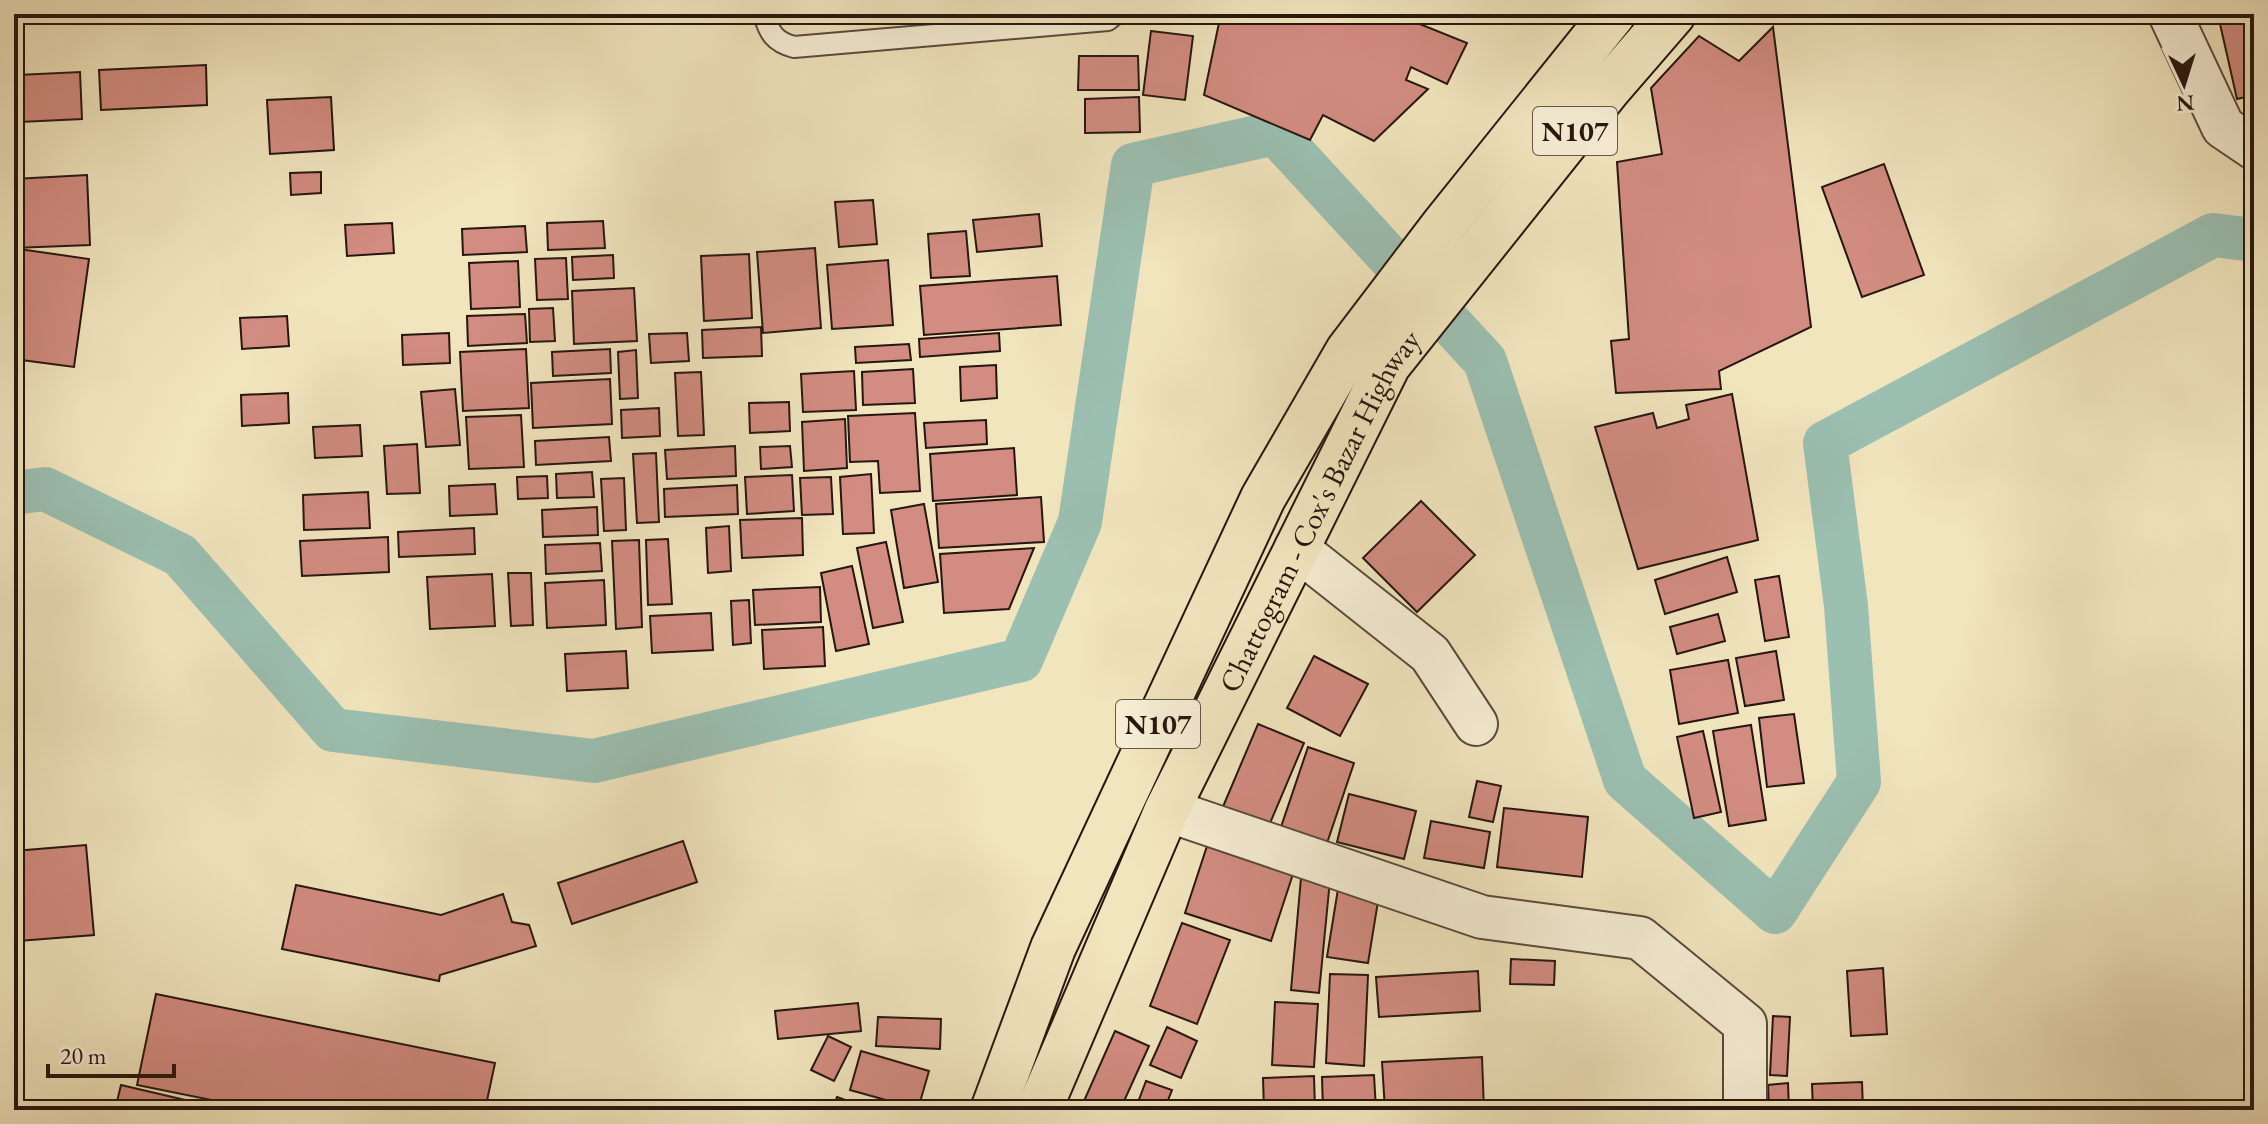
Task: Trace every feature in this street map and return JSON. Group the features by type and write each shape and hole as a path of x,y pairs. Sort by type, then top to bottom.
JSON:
{"highway":[{"name":"N107","path":"993,1110 1053,948 1263,498 1368,358 1443,226 1613,14"},
{"name":"Chattogram - Cox's Bazar Highway","path":"1039,1110 1167,810 1296,548 1368,358 1482,251 1609,88 1673,14"}],"street":[{"path":"2170,14 2223,127 2254,148"},
{"path":"1296,548 1430,654 1476,724"},
{"path":"1167,810 1482,917 1640,938 1745,1024 1745,1110"}],"lane":[{"path":"764,14 768,30 780,44 794,47 1108,20 1115,14"}],"building":[{"path":"1158,14 1395,14 1467,43 1447,84 1411,67 1406,80 1428,89 1374,141 1323,115 1310,140 1204,95 1220,18 1158,19"},
{"path":"2254,14 2254,95 2237,99 2218,15"},
{"path":"1773,27 1811,327 1719,371 1721,389 1616,393 1611,341 1629,339 1617,162 1662,154 1651,88 1699,36 1739,61"},
{"path":"1151,31 1193,36 1185,100 1143,95"},
{"path":"1079,56 1138,56 1139,90 1078,90"},
{"path":"206,65 207,105 101,110 99,70"},
{"path":"80,72 82,119 20,122 18,75"},
{"path":"331,97 334,150 270,154 267,100"},
{"path":"1139,97 1140,132 1085,133 1085,99"},
{"path":"1884,164 1924,275 1862,297 1822,187"},
{"path":"321,172 321,193 291,195 290,173"},
{"path":"87,175 90,245 14,248 14,179"},
{"path":"873,200 877,244 839,247 835,202"},
{"path":"1039,214 1042,246 977,252 973,220"},
{"path":"603,221 605,248 548,250 547,223"},
{"path":"392,223 394,253 347,256 345,225"},
{"path":"525,226 527,252 463,255 462,229"},
{"path":"966,231 970,276 931,278 928,234"},
{"path":"815,248 821,328 763,333 757,252"},
{"path":"19,249 89,259 74,367 14,359 14,285"},
{"path":"749,254 752,318 704,321 701,256"},
{"path":"613,255 614,278 573,280 572,257"},
{"path":"566,258 568,299 537,300 535,259"},
{"path":"888,260 893,325 832,329 827,265"},
{"path":"518,261 520,307 471,309 469,263"},
{"path":"1057,276 1061,325 924,335 920,286"},
{"path":"634,288 637,341 574,344 572,291"},
{"path":"553,308 555,341 530,342 529,309"},
{"path":"525,314 527,343 468,346 467,316"},
{"path":"287,316 289,346 242,349 240,318"},
{"path":"761,327 762,356 703,358 702,330"},
{"path":"449,333 450,363 403,365 402,335"},
{"path":"687,333 689,361 651,363 649,334"},
{"path":"999,333 1000,351 920,357 919,339"},
{"path":"909,344 911,360 856,363 855,347"},
{"path":"526,349 529,408 463,411 460,352"},
{"path":"610,349 611,373 553,376 552,352"},
{"path":"636,350 638,398 620,399 618,352"},
{"path":"996,365 997,398 961,401 960,367"},
{"path":"913,369 915,403 863,405 862,372"},
{"path":"854,371 856,410 803,412 801,374"},
{"path":"701,372 704,435 678,436 675,373"},
{"path":"610,379 612,424 533,428 531,383"},
{"path":"455,389 460,445 426,447 421,392"},
{"path":"288,393 289,423 242,426 241,395"},
{"path":"1732,394 1758,540 1638,569 1595,427 1653,413 1657,428 1689,419 1686,405"},
{"path":"789,402 790,431 750,433 749,403"},
{"path":"659,408 660,436 622,438 621,410"},
{"path":"915,413 920,491 880,493 878,461 850,462 848,416"},
{"path":"521,415 524,467 469,469 466,417"},
{"path":"845,419 847,468 804,471 802,422"},
{"path":"986,420 987,444 926,448 924,423"},
{"path":"360,425 362,456 315,458 313,427"},
{"path":"609,437 611,461 536,465 535,441"},
{"path":"417,444 420,493 387,494 384,446"},
{"path":"735,446 736,476 667,479 665,450"},
{"path":"790,446 792,467 761,469 760,447"},
{"path":"1014,448 1017,495 933,501 930,454"},
{"path":"656,453 659,522 637,523 633,454"},
{"path":"592,472 594,497 557,498 556,474"},
{"path":"871,474 874,533 843,534 840,477"},
{"path":"792,475 794,511 747,514 745,477"},
{"path":"547,476 548,498 518,499 517,477"},
{"path":"831,477 833,514 802,515 800,478"},
{"path":"624,478 626,530 604,531 601,479"},
{"path":"495,484 497,514 450,516 449,486"},
{"path":"737,485 738,514 665,517 664,489"},
{"path":"368,492 370,528 304,530 303,495"},
{"path":"1041,497 1044,542 939,548 936,504"},
{"path":"1421,501 1475,555 1417,612 1363,558"},
{"path":"924,504 938,582 904,588 891,510"},
{"path":"597,507 598,535 543,537 542,510"},
{"path":"802,518 803,555 742,558 740,520"},
{"path":"729,526 731,571 708,573 706,528"},
{"path":"474,528 475,554 399,557 398,532"},
{"path":"388,537 389,572 302,576 300,541"},
{"path":"668,539 672,604 648,605 646,540"},
{"path":"639,540 642,627 616,629 612,541"},
{"path":"886,542 903,622 873,628 857,548"},
{"path":"600,543 602,571 546,574 545,545"},
{"path":"1034,548 1009,609 944,613 940,554"},
{"path":"1727,557 1737,592 1665,614 1655,580"},
{"path":"852,566 869,644 836,651 821,573"},
{"path":"508,573 531,573 533,625 511,626"},
{"path":"492,574 495,626 430,629 427,577"},
{"path":"1779,576 1789,637 1765,641 1755,580"},
{"path":"604,580 606,625 547,628 545,583"},
{"path":"820,587 821,622 755,625 753,590"},
{"path":"749,600 751,643 733,645 731,601"},
{"path":"711,613 713,650 652,653 650,616"},
{"path":"1718,614 1725,641 1677,654 1670,627"},
{"path":"823,627 825,666 764,669 762,630"},
{"path":"626,651 628,688 567,691 565,654"},
{"path":"1776,651 1784,700 1745,706 1736,658"},
{"path":"1314,656 1368,684 1340,736 1287,708"},
{"path":"1728,660 1738,713 1679,724 1670,670"},
{"path":"1794,714 1804,783 1767,787 1759,718"},
{"path":"1258,724 1304,743 1268,828 1222,809"},
{"path":"1751,725 1766,820 1729,826 1713,731"},
{"path":"1703,731 1721,812 1694,818 1677,737"},
{"path":"1308,747 1354,763 1326,846 1280,830"},
{"path":"1477,781 1501,786 1493,822 1469,817"},
{"path":"1349,794 1416,811 1404,859 1337,842"},
{"path":"1504,808 1588,817 1582,877 1497,867"},
{"path":"1431,821 1490,832 1484,868 1424,858"},
{"path":"1209,840 1295,868 1271,941 1185,913"},
{"path":"683,841 697,882 572,924 558,883"},
{"path":"86,845 94,935 19,941 14,851"},
{"path":"1301,878 1330,880 1319,993 1291,990"},
{"path":"296,885 441,915 503,894 512,922 529,925 536,946 440,975 439,981 282,949"},
{"path":"1338,889 1379,895 1368,963 1327,957"},
{"path":"1182,923 1230,940 1197,1024 1150,1006"},
{"path":"1511,959 1555,961 1554,985 1510,984"},
{"path":"1883,968 1887,1034 1851,1036 1847,971"},
{"path":"1478,971 1480,1011 1379,1017 1376,977"},
{"path":"1330,974 1368,975 1364,1066 1326,1063"},
{"path":"156,994 495,1063 485,1110 261,1110 137,1085"},
{"path":"1275,1002 1318,1004 1314,1067 1272,1065"},
{"path":"858,1003 861,1031 778,1039 775,1011"},
{"path":"1773,1016 1790,1017 1787,1076 1770,1075"},
{"path":"878,1017 941,1019 940,1049 876,1046"},
{"path":"1167,1027 1197,1041 1181,1078 1150,1065"},
{"path":"1115,1031 1149,1046 1120,1110 1080,1110"},
{"path":"828,1036 851,1047 834,1081 811,1070"},
{"path":"861,1051 929,1071 918,1109 850,1090"},
{"path":"1482,1057 1484,1110 1385,1110 1382,1062"},
{"path":"1374,1075 1376,1110 1323,1110 1322,1077"},
{"path":"1314,1076 1315,1110 1264,1110 1263,1078"},
{"path":"1146,1081 1172,1090 1164,1110 1135,1110"},
{"path":"1862,1082 1863,1110 1813,1110 1812,1084"},
{"path":"1788,1083 1789,1110 1769,1110 1768,1085"},
{"path":"121,1085 228,1110 115,1110"},
{"path":"837,1097 873,1110 832,1110"}],"waterway":[{"path":"14,493 45,489 180,555 333,730 594,761 1021,660 1080,522 1133,165 1275,133 1485,361 1625,780 1775,912 1859,782 1846,606 1825,443 2213,235 2254,240"}]}
